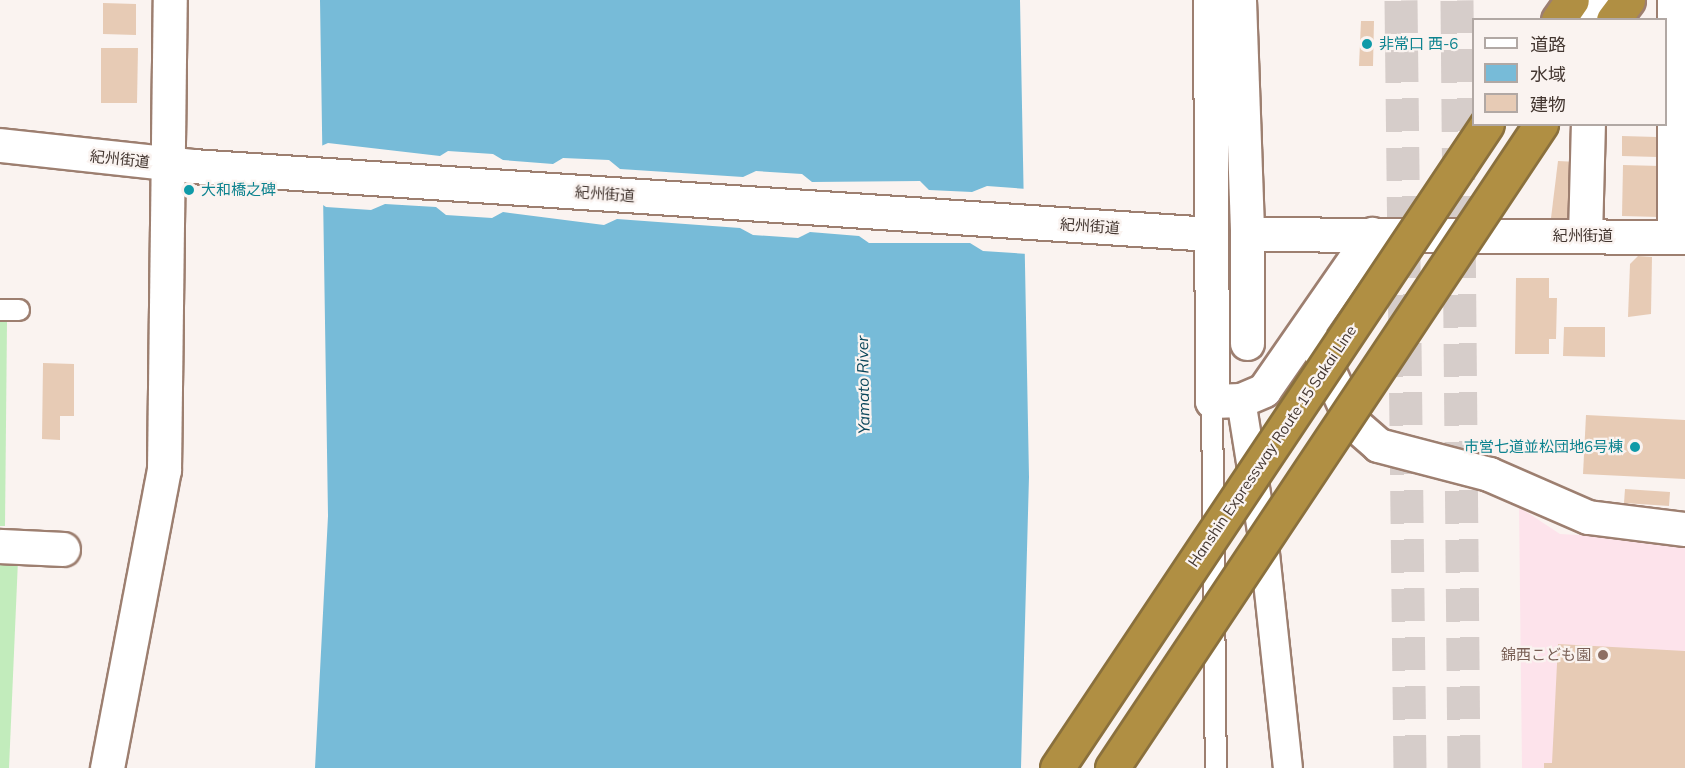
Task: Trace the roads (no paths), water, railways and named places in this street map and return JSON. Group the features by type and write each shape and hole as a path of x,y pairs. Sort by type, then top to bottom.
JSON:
{"highway":[{"path":"1559,18 1572,0"},
{"path":"1614,18 1628,0"},
{"name":"Hanshin Expressway Route 15 Sakai Line","path":"1057,768 1486,126"},
{"path":"1112,768 1540,126"}],"street":[{"path":"106,768 164,470 182,165 170,0"},
{"path":"1210,0 1198,233 1227,401 1264,544 1288,768"},
{"path":"1239,0 1247,234 1247,343"},
{"path":"1590,18 1591,0"},
{"path":"1674,0 1679,237"},
{"path":"1585,236 1588,126"},
{"name":"紀州街道","path":"0,146 182,165 1198,233"},
{"name":"紀州街道","path":"1247,234 1679,237"},
{"path":"1227,401 1264,390 1310,329 1372,234"},
{"path":"1264,544 1352,422 1475,236"},
{"path":"1310,329 1352,422 1378,445 1489,474 1588,517 1685,529"},
{"path":"0,546 63,549"}],"lane":[{"path":"1216,768 1227,401"}],"water":[{"name":"Yamato River","path":"320,0 1020,0 1029,477 1021,768 315,768 328,516"}],"tunnel":[{"path":"1401,0 1410,768"},
{"path":"1457,0 1464,768"}],"place":[{"name":"非常口 西-6","path":"1367,44"},
{"name":"大和橋之碑","path":"189,190"},
{"name":"市営七道並松団地6号棟","path":"1635,447"},
{"name":"錦西こども園","path":"1603,655"}]}
